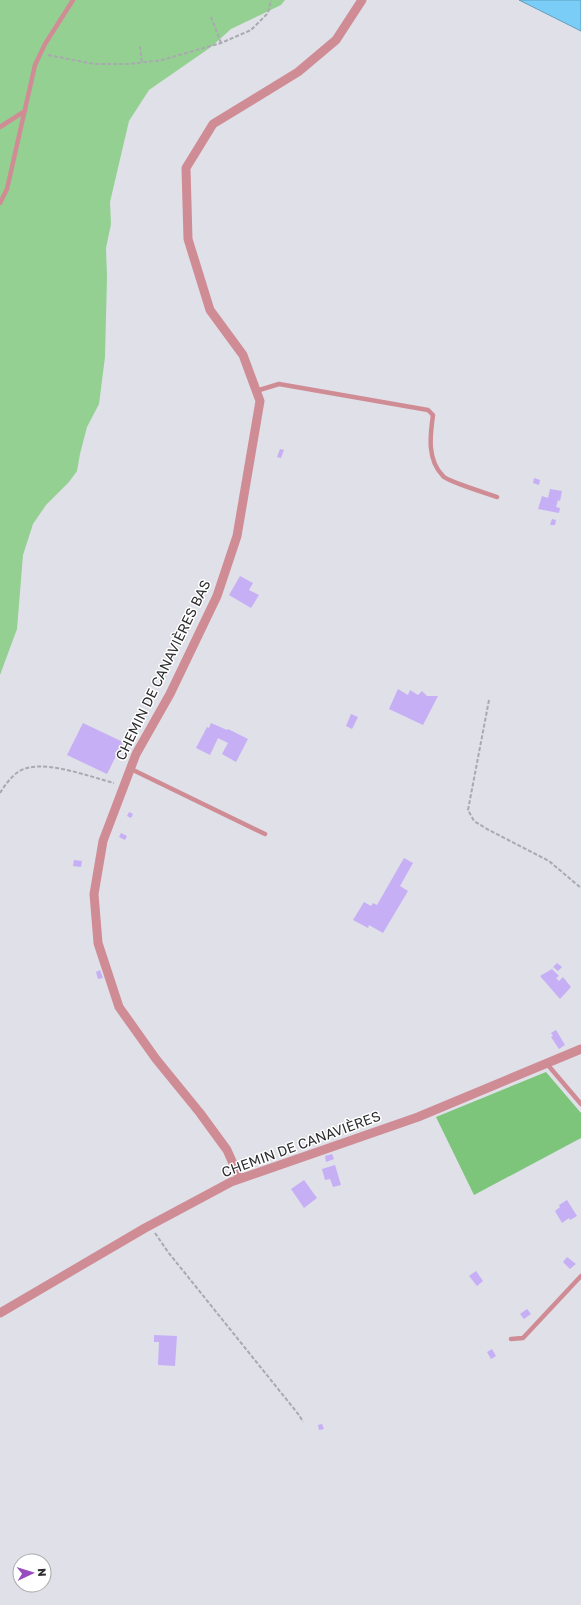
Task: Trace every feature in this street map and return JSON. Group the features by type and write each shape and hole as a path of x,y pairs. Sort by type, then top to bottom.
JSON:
{"street":[{"name":"CHEMIN DE CANAVIÈRES BAS","path":"240,1179 227,1150 200,1113 156,1058 120,1007 98,943 94,894 103,841 125,787 136,754 170,694 217,596 237,536 260,401 244,355 210,310 188,239 186,168 213,124 298,72 320,54 336,40 362,0"},
{"name":"CHEMIN DE CANAVIÈRES","path":"0,1313 145,1228 231,1182 418,1117 581,1049"}],"lane":[{"path":"0,203 7,189 35,65 45,44 73,0"},
{"path":"0,127 25,111"},
{"path":"256,391 279,384 428,410 432,415 429,439 434,462 443,478 497,497"},
{"path":"131,769 265,834"},
{"path":"547,1064 581,1104"},
{"path":"511,1339 523,1338 581,1276"}],"path":[{"path":"41,53 94,64 130,64 162,60 221,43 251,30 268,13 271,0"},
{"path":"211,17 221,43"},
{"path":"140,46 142,63"},
{"path":"489,700 468,810 474,821 548,861 581,888"},
{"path":"0,792 9,780 20,771 35,766 50,766 125,787"},
{"path":"145,1228 156,1234 168,1252 289,1402 303,1422"}],"green space":[{"path":"0,0 285,0 281,5 231,29 211,47 149,90 129,121 110,202 111,224 106,248 107,277 105,357 99,404 87,427 77,471 69,482 46,505 33,524 23,555 17,629 0,675"},
{"path":"546,1072 581,1113 581,1138 474,1195 436,1117"}],"water":[{"path":"519,0 581,0 581,31"}],"building":[{"path":"280,449 284,450 281,458 277,457"},
{"path":"534,478 540,480 539,485 533,483"},
{"path":"550,489 562,491 560,501 558,500 556,507 560,508 559,513 538,509 542,496 548,498"},
{"path":"552,519 556,520 555,525 550,525"},
{"path":"240,576 253,583 249,590 259,595 251,608 229,595"},
{"path":"398,689 408,695 410,690 418,695 422,691 427,696 438,696 423,725 389,709"},
{"path":"351,714 358,717 352,729 346,726"},
{"path":"83,723 123,742 107,774 67,755"},
{"path":"211,723 227,730 228,729 248,739 236,762 222,754 228,743 218,738 210,755 196,748 207,727 209,728"},
{"path":"129,812 133,814 131,818 127,816"},
{"path":"121,833 127,836 125,840 119,837"},
{"path":"404,858 413,863 400,886 408,891 383,933 369,925 368,928 353,920 364,902 371,906 373,903 377,905"},
{"path":"74,860 82,861 81,867 73,866"},
{"path":"557,963 562,967 558,971 553,967"},
{"path":"552,969 559,976 556,978 559,981 563,977 571,987 560,999 540,976"},
{"path":"100,970 103,978 98,979 96,972"},
{"path":"556,1030 565,1045 559,1049 551,1037 553,1036 551,1033"},
{"path":"332,1154 334,1159 326,1162 325,1156"},
{"path":"335,1165 341,1185 333,1187 330,1179 325,1180 322,1169"},
{"path":"304,1180 317,1198 304,1208 291,1189"},
{"path":"567,1200 577,1216 570,1220 569,1218 562,1223 555,1211 560,1207 559,1205"},
{"path":"567,1257 576,1264 570,1269 563,1262"},
{"path":"476,1271 483,1281 477,1286 469,1276"},
{"path":"527,1309 531,1314 524,1319 520,1314"},
{"path":"154,1335 177,1336 175,1366 158,1365 159,1342 154,1342"},
{"path":"492,1349 496,1356 491,1359 487,1352"},
{"path":"322,1424 324,1429 319,1430 318,1425"}]}
